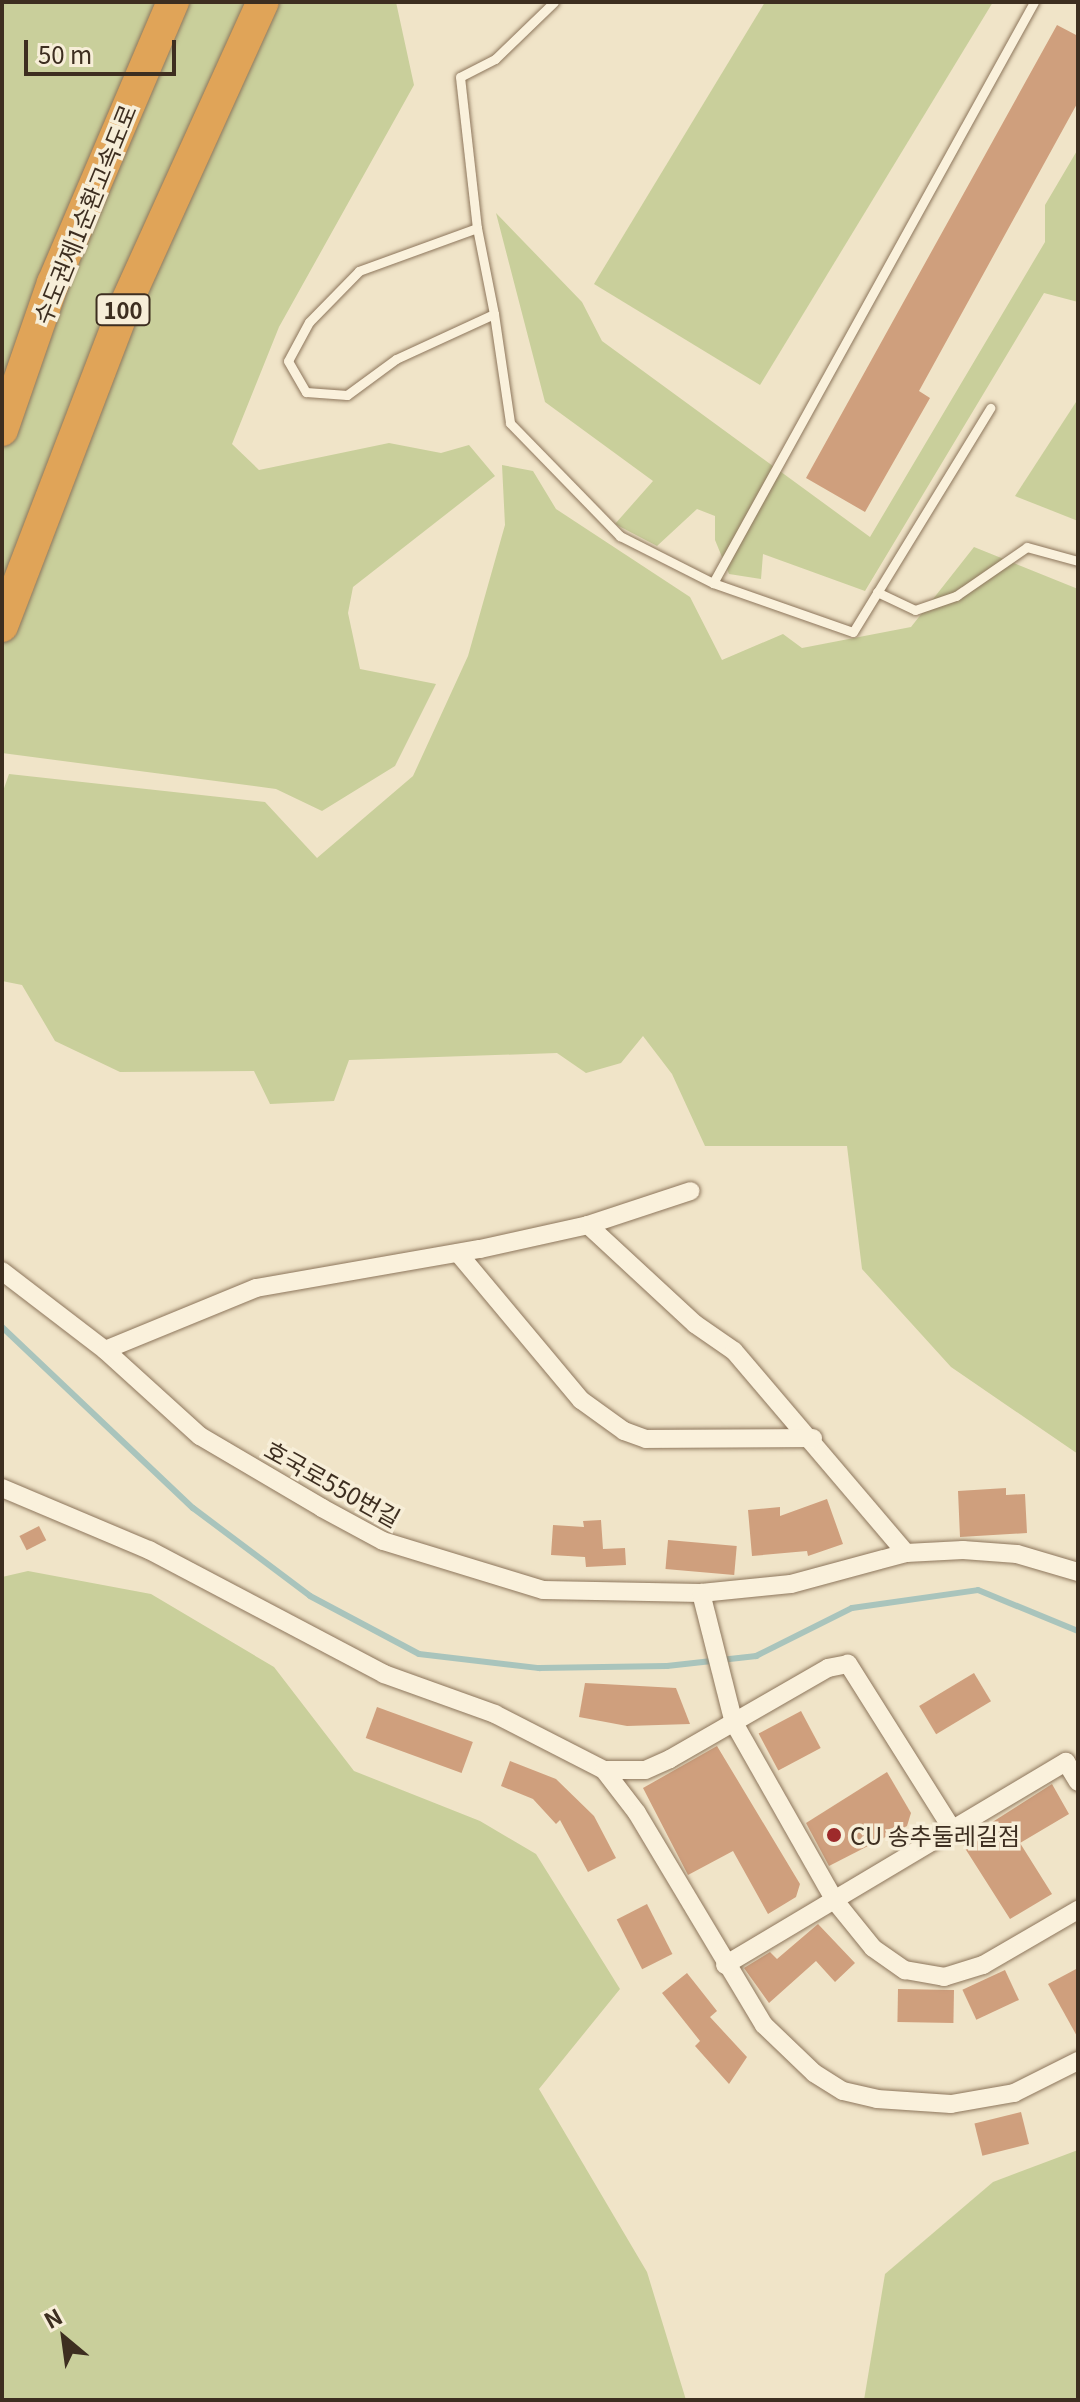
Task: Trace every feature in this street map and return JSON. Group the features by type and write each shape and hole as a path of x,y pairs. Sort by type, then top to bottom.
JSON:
{"highway":[{"name":"수도권제1순환고속도로","path":"2,430 53,283 173,2"},
{"name":"100","path":"2,626 123,310 263,2"}],"street":[{"path":"105,1350 256,1288 458,1253 588,1225 691,1191"},
{"path":"588,1225 695,1324 734,1351 813,1438 906,1553"},
{"path":"458,1253 581,1400 624,1431 646,1439 813,1438"},
{"name":"호국로550번길","path":"2,1271 105,1350 200,1436 383,1541 543,1590 701,1593 791,1584 906,1553 989,1550 1078,1572"},
{"path":"2,1488 149,1550 384,1674 495,1714 604,1770 637,1813 725,1965 787,2051 843,2091 911,2106 951,2104 1014,2093 1078,2061"},
{"path":"701,1593 734,1723 835,1901 861,1938 894,1965 944,1977 983,1965 1078,1910"},
{"path":"604,1770 645,1770 828,1668 851,1665 954,1832"},
{"path":"725,1965 954,1832 1066,1762 1078,1782"}],"lane":[{"path":"554,2 495,59 460,77 477,228 494,314 510,423 620,536 713,583 853,632 990,408"},
{"path":"713,583 1034,2"},
{"path":"477,228 359,271 309,322 288,361 306,392 347,395 396,359 494,314"},
{"path":"877,592 915,610 956,596 1027,547 1078,561"}],"green space":[{"path":"2,2 396,2 414,85 279,327 232,444 259,470 389,443 441,453 469,445 495,476 353,587 348,613 360,669 436,684 395,766 322,811 276,789 2,753"},
{"path":"765,2 993,2 760,385 594,284"},
{"path":"1078,149 1078,302 1044,293 865,591 763,554 761,579 729,574 715,540 715,516 697,509 657,546 615,524 653,481 545,402 496,213 582,302 602,341 870,537 1045,242 1045,205"},
{"path":"1078,399 1078,521 1015,496"},
{"path":"502,465 533,471 556,509 690,597 722,660 783,634 802,648 911,627 974,547 1078,589 1078,1454 951,1367 862,1269 847,1146 705,1146 672,1074 643,1036 621,1063 586,1073 557,1053 349,1060 334,1101 270,1104 254,1071 120,1072 55,1041 22,985 2,981 2,794 9,774 265,802 317,858 413,776 468,656 505,525"},
{"path":"28,1571 151,1594 274,1667 354,1771 480,1821 536,1854 620,1989 539,2089 647,2272 686,2400 2,2400 2,1577"},
{"path":"1078,2150 1078,2400 864,2400 885,2274 993,2182"}],"building":[{"path":"1057,25 1078,36 1078,102 919,391 930,398 865,512 806,478"},
{"path":"1006,1488 1006,1495 1025,1494 1027,1533 960,1537 958,1491"},
{"path":"827,1499 843,1544 808,1556 807,1551 752,1556 748,1510 780,1507 780,1516"},
{"path":"601,1520 603,1549 625,1548 626,1565 586,1567 585,1557 551,1555 553,1525 584,1527 583,1521"},
{"path":"39,1526 46,1540 27,1550 19,1536"},
{"path":"668,1540 737,1546 734,1575 665,1569"},
{"path":"974,1673 991,1701 936,1734 919,1706"},
{"path":"585,1683 676,1688 690,1724 627,1726 579,1717"},
{"path":"377,1707 473,1742 462,1773 366,1738"},
{"path":"801,1711 821,1748 778,1771 759,1734"},
{"path":"717,1746 800,1884 796,1897 768,1914 733,1851 688,1875 643,1788"},
{"path":"510,1761 556,1779 594,1816 616,1858 588,1872 560,1820 556,1824 533,1799 501,1786"},
{"path":"887,1772 911,1813 907,1826 829,1866 806,1823"},
{"path":"1052,1784 1069,1814 1020,1843 1052,1894 1010,1919 961,1842"},
{"path":"647,1904 672,1954 642,1969 617,1919"},
{"path":"818,1924 855,1963 835,1982 816,1961 769,2003 744,1968 770,1952 777,1959"},
{"path":"1078,1968 1078,2038 1048,1984"},
{"path":"1005,1970 1019,2000 976,2020 962,1990"},
{"path":"687,1973 717,2011 710,2017 747,2057 729,2084 695,2046 700,2041 662,1993"},
{"path":"898,1989 954,1990 953,2023 897,2022"},
{"path":"1021,2112 1029,2144 982,2156 974,2124"}],"waterway":[{"path":"2,1327 193,1508 310,1596 419,1654 539,1668 667,1666 756,1656 852,1608 978,1590 1078,1631"}],"place":[{"name":"CU 송추둘레길점","path":"834,1835"}]}
